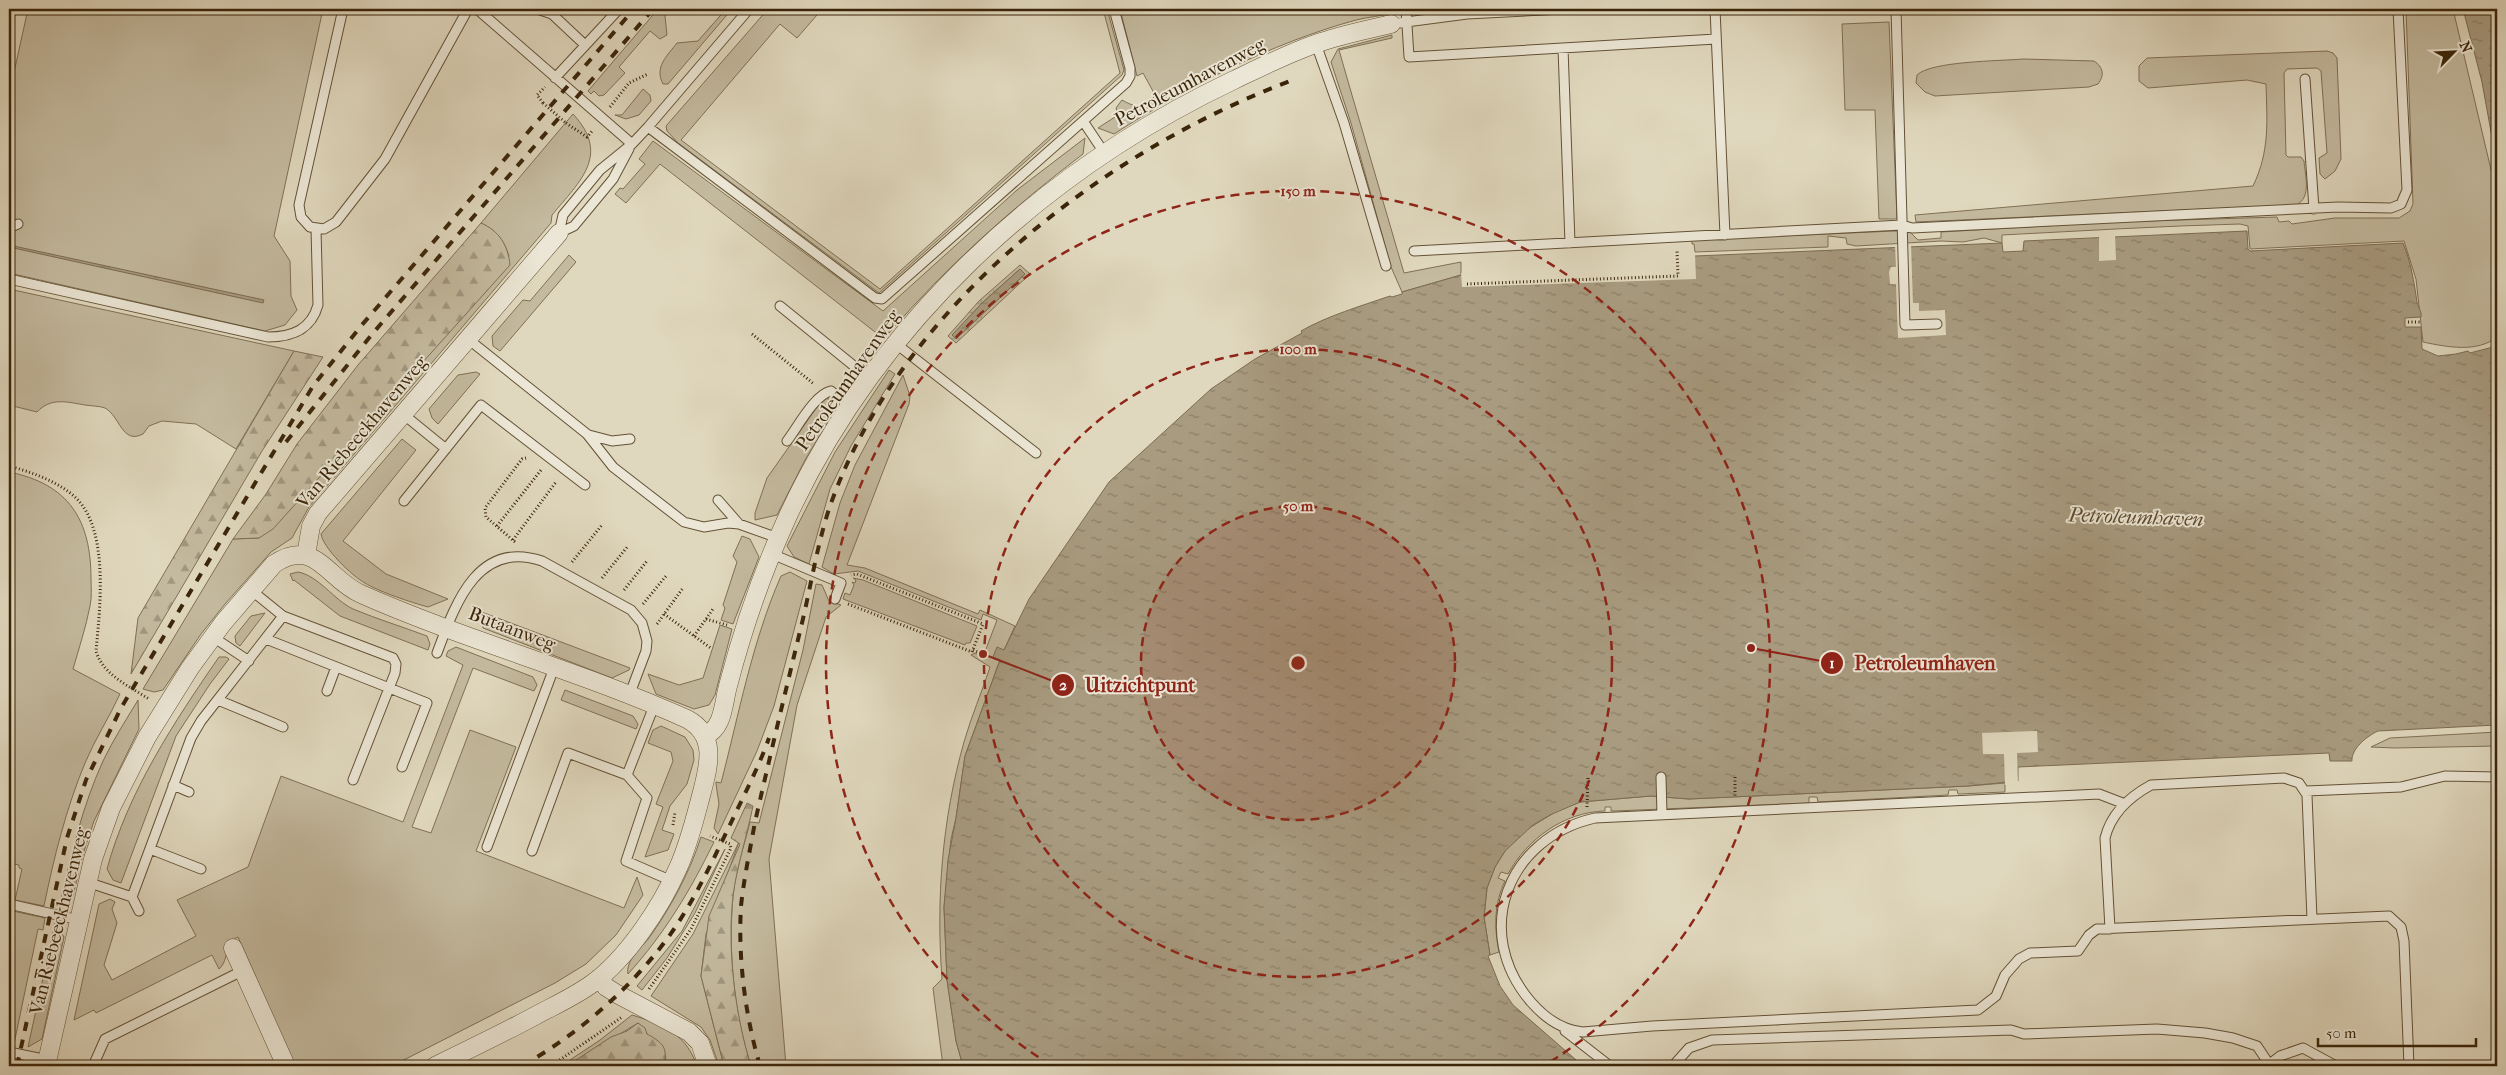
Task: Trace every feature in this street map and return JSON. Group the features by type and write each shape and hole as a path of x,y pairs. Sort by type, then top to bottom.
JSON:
{"street":[{"name":"Petroleumhavenweg","path":"705,736 714,731 720,722 744,630 775,546 810,472 851,407 895,343 945,287 981,252 1032,208 1105,154 1163,117 1214,90 1316,44 1399,23"},
{"name":"Van Riebeeckhavenweg","path":"47,1063 87,882 99,838 111,808 164,709 213,637 251,590 279,561 292,555 306,555 311,526 318,513 559,233"},
{"name":"Butaanweg","path":"306,555 312,556 359,593 654,706 694,723 705,736"},
{"path":"435,1066 572,997 600,978 644,926 672,881 691,831 710,755 705,736"},
{"path":"233,948 286,1066"},
{"path":"600,978 606,987 689,1032 700,1043 708,1066"}],"lane":[{"path":"343,9 299,204 301,218 310,227 316,229 324,229 336,222 385,159 468,9"},
{"path":"477,9 632,144"},
{"path":"537,9 551,11 585,45"},
{"path":"555,78 619,9"},
{"name":"Van Riebeeckhavenweg","path":"559,233 563,215 600,170 632,144 648,127 749,9"},
{"path":"648,127 867,292 882,299 1126,83 1130,76 1130,68 1114,9"},
{"path":"1406,9 1399,23 1409,57 1716,39"},
{"path":"1399,23 1466,14 1562,9"},
{"path":"1715,9 1725,235"},
{"path":"1896,9 1904,325 1937,324"},
{"path":"1414,251 1902,225 1912,228 2314,209 2391,208 2401,204 2406,196 2398,9"},
{"path":"1316,44 1344,123 1386,266"},
{"path":"1563,48 1570,243"},
{"path":"2305,79 2314,209"},
{"path":"1083,121 1105,154"},
{"name":"Van Riebeeckhavenweg","path":"559,233 574,226 613,180 632,144"},
{"path":"9,228 18,224"},
{"path":"9,279 268,337 284,336 302,330 315,315 318,306 316,229"},
{"path":"780,306 870,379"},
{"path":"468,339 587,434 613,467 684,522 704,526 728,523 739,524"},
{"path":"895,343 1036,453"},
{"path":"787,441 818,398 825,392 831,391 851,407"},
{"path":"404,501 481,405 585,485"},
{"path":"404,414 446,449"},
{"path":"587,434 612,442 630,439"},
{"path":"718,500 739,524 841,583 835,599"},
{"path":"437,653 457,602 482,569 494,561 518,556 542,561 636,614 646,632 646,651 629,696"},
{"path":"251,590 283,616 393,658 396,668 353,780"},
{"path":"132,896 191,738 283,616"},
{"path":"213,637 248,661"},
{"path":"266,639 427,703 402,767"},
{"path":"328,691 336,668"},
{"path":"487,847 554,668"},
{"path":"218,700 283,727"},
{"path":"627,775 654,706"},
{"path":"532,851 568,753 627,775 647,798 626,861 672,881"},
{"path":"2306,791 2401,787 2445,776 2497,777"},
{"path":"1661,777 1662,811"},
{"path":"2110,929 2105,838 2108,827 2125,804 2137,793 2151,785 2284,778 2295,780 2306,791 2312,919"},
{"path":"173,785 189,792"},
{"path":"1610,1066 1536,1007 1523,992 1507,960 1503,945 1501,915 1510,884 1516,872 1532,853 1557,833 1571,826 1602,817 1662,811 2099,794 2125,804"},
{"path":"150,849 201,869"},
{"path":"87,882 99,884 132,896 139,911"},
{"path":"9,904 79,920"},
{"path":"1557,1024 1574,1031 1583,1032 1652,1026 1978,1010 1996,996 2005,976 2019,959 2030,953 2078,951 2088,935 2097,929 2389,916 2401,926 2410,1066"},
{"path":"93,1066 105,1039 244,970"},
{"path":"1673,1066 1680,1055 1689,1048 1712,1040 2010,1030 2024,1034 2157,1029 2205,1033 2233,1038 2257,1046 2268,1065 2280,1056 2303,1048 2336,1066"},
{"path":"9,1052 47,1063"},
{"path":"2493,1066 2497,1059"}],"path":[{"path":"547,84 537,95 543,103 566,123 587,137 629,83 648,74"},
{"path":"1467,284 1678,276 1677,238"},
{"path":"2408,322 2422,322"},
{"path":"752,334 825,392"},
{"path":"518,556 516,543 486,517 485,508 522,459 526,457 547,474"},
{"path":"9,466 36,474 63,489 77,499 85,511 91,521 98,551 96,651 100,662 107,671 164,709"},
{"path":"497,526 541,470"},
{"path":"513,540 558,483 552,478"},
{"path":"563,573 602,525"},
{"path":"593,589 628,546"},
{"path":"614,601 647,561"},
{"path":"841,583 851,575 857,574 983,624 973,650"},
{"path":"636,614 666,576"},
{"path":"646,632 658,623 683,588"},
{"path":"835,599 972,652 973,650 983,654"},
{"path":"694,636 713,610"},
{"path":"664,614 712,649"},
{"path":"1587,810 1588,776"},
{"path":"1735,776 1735,805"},
{"path":"551,1066 596,1037 637,1003 668,965 691,928 731,848 730,844 709,836"}],"green space":[{"path":"28,9 323,9 274,236 290,261 291,296 297,310 285,325 265,331 9,273 9,95"},
{"path":"658,9 671,9 665,16 667,35 660,39 650,31 619,67 625,73 604,95 599,96 594,91 591,94 588,91"},
{"path":"726,9 732,9 668,84 663,84 660,72 661,67 677,43 698,41"},
{"path":"768,9 809,9 817,15 797,38 780,24 681,140 880,289 1120,73 1103,9 1107,9 1124,70 1122,75 879,293 678,143 667,131 666,126"},
{"path":"1120,9 1397,9 1394,13 1356,20 1324,30 1261,54 1171,99 1114,134 1098,128 1118,115 1116,108 1122,100 1131,105 1138,106 1155,100 1152,95 1154,93 1143,73 1137,76"},
{"path":"2406,9 2453,9 2497,195 2497,337 2480,345 2452,347 2423,342 2416,279 2404,241 2250,249 2248,226 2240,224 2002,235 2002,243 1984,238 1963,242 1941,241 1856,246 1847,244 1846,238 1828,236 1828,247 1695,252 1694,244 1692,244 1692,240 1894,231 1910,232 1918,240 1941,238 1941,232 2115,222 2277,217 2279,222 2289,221 2292,224 2335,218 2399,218 2410,211 2413,204"},
{"path":"1889,22 1897,219 1879,219 1875,110 1845,110 1842,24"},
{"path":"1392,35 1392,38 1339,50 1404,273 1461,262 1461,275 1402,292 1391,267 1351,123 1331,62 1338,49"},
{"path":"2327,51 2333,53 2337,58 2341,159 2335,171 2325,179 2320,174 2319,158 2327,153 2321,71 2317,68 2287,69 2284,73 2286,155 2288,157 2301,157 2304,161 2306,179 2306,192 2301,202 2296,205 1916,222 1915,215 2253,186 2265,148 2267,123 2266,84 2247,80 2148,88 2139,81 2139,66 2147,58"},
{"path":"2023,59 2094,61 2102,71 2102,77 2098,84 2089,87 1935,96 1925,92 1916,83 1917,75 1925,70 1936,67 1967,62"},
{"path":"643,89 650,95 651,101 639,115 626,119 615,115 622,115"},
{"path":"573,114 584,129 590,142 590,155 581,179 552,215 551,223 309,507 292,538 271,552 225,604 201,634 163,690 154,692 143,689 233,539 259,538 509,256 499,236 481,223"},
{"path":"1085,138 1083,154 1031,195 957,261 889,333 875,332 660,164 626,203 615,194 620,188 623,189 645,164 639,159 653,141 883,311 1017,190"},
{"path":"481,223 493,230 505,245 510,265 273,529 259,538 233,539 266,494 297,444 358,365"},
{"path":"569,255 576,262 500,351 493,346 492,336 523,300 530,301"},
{"path":"1020,265 1030,274 956,343 948,336 979,301","holes":["1020,269 1025,274 992,305 953,336 982,303"]},
{"path":"9,289 294,351 236,449 196,424 162,421 149,426 143,434 130,436 110,412 103,407 54,402 42,407 37,412 9,405"},
{"path":"294,351 323,357 262,451 131,674 138,618"},
{"path":"889,370 895,374 851,446 830,489 809,564 794,557 787,546 835,452"},
{"path":"476,372 480,374 438,424 432,418 429,409 458,375"},
{"path":"903,375 910,396 909,404 847,565 865,568 978,614 980,610 1015,626 1004,650 993,657 1000,660 965,756 951,839 944,907 947,980 956,1041 963,1066 943,1066 933,988 942,979 940,919 942,860 956,771 990,667 971,655 975,653 983,657 997,620 983,614 981,620 858,571 834,574 822,567 840,503 855,465"},
{"path":"828,397 831,417 805,460 777,515 755,520 755,513 767,478 817,407"},
{"path":"402,439 416,450 343,541 386,574 448,599 428,607 386,593 359,579 332,554 321,534"},
{"path":"9,472 47,485 61,496 81,522 87,539 90,558 91,603 73,669 120,694 89,754 78,780 61,833 44,906 15,900 22,869 19,868 19,865 9,863"},
{"path":"742,536 750,539 759,557 733,624 721,620 725,608 723,605 737,562 733,556"},
{"path":"298,572 313,578 353,609 427,636 430,644 428,650 340,616 293,581 290,574"},
{"path":"790,572 807,581 774,706 757,751 718,834 714,828 719,804 716,782 721,783 762,626 781,576"},
{"path":"853,578 863,580 977,626 970,643 965,645 843,599 845,593 850,595 854,585 852,582 855,583 856,580"},
{"path":"816,584 822,585 829,601 841,605 826,617 797,705 769,859 786,1066 751,1066 740,1025 734,982 731,939 734,888 750,822 759,823 803,650"},
{"path":"479,611 630,668 612,678 483,628"},
{"path":"265,613 240,646 236,643 235,636 251,616"},
{"path":"720,625 732,629 715,695 709,705 694,709 656,694 648,674 679,685 703,678"},
{"path":"456,647 533,677 537,685 534,691 473,668 412,827 431,833 470,730 516,747 476,851 624,908 637,877 643,895 616,935 586,964 555,983 392,1066 295,1066 238,937 230,944 219,969 212,955 96,1013 94,1010 74,1020 99,904 110,899 115,902 112,909 117,923 104,965 112,980 196,936 177,900 248,867 281,776 403,822 463,665 446,656 448,651"},
{"path":"219,657 229,659 176,736 121,883 113,880 107,869 116,840 140,785 169,732"},
{"path":"565,690 633,716 638,724 636,729 561,700"},
{"path":"138,700 139,729 94,821 83,854 73,896 60,904 68,867 89,796 111,745"},
{"path":"661,726 685,737 693,750 694,760 687,784 670,806 662,830 674,834 668,850 645,857 663,807 656,804 673,761 671,752 648,743 653,730"},
{"path":"2497,732 2497,746 2371,747 2390,738"},
{"path":"2005,783 2005,792 1958,794 1957,790 1949,790 1948,795 1818,802 1817,797 1809,797 1809,803 1614,811 1611,811 1611,807 1605,807 1605,811 1575,816 1561,822 1536,839 1516,861 1508,874 1501,872 1498,878 1505,881 1501,890 1496,916 1499,952 1490,955 1484,917 1487,888 1495,867 1505,851 1526,830 1557,811 1580,802 1651,796 1689,799"},
{"path":"747,803 753,806 733,896 731,938 737,1004 751,1066 724,1066 701,976 709,916 740,844 731,838"},
{"path":"701,837 714,842 696,878 654,943 628,974 631,959 649,938 679,890"},
{"path":"739,842 706,934 701,976 724,1066 719,1066 710,1040 701,1027 651,996 693,934"},
{"path":"725,849 695,913 667,958 642,990 637,986 682,931"},
{"path":"13,911 45,918 43,930 38,929 14,1044 9,1043 9,931"},
{"path":"55,923 64,937 42,1039 28,1047"},
{"path":"632,1015 664,1027 680,1038 687,1046 697,1066 683,1066 682,1064 664,1066 666,1057 638,1023 567,1066 561,1066 600,1040"},
{"path":"638,1023 645,1028 647,1034 663,1046 665,1050 664,1066 567,1066 611,1037 627,1031"}],"water":[{"path":"2463,9 2497,9 2497,165 2482,82"},
{"name":"Petroleumhaven","path":"2247,231 2248,249 2250,251 2403,243 2421,315 2421,317 2405,318 2405,327 2421,327 2422,349 2438,356 2468,351 2470,353 2497,346 2497,725 2378,731 2360,743 2352,756 2352,761 2330,761 2329,753 2018,767 2018,781 1968,786 1689,799 1651,796 1580,802 1550,815 1533,825 1505,851 1495,867 1487,888 1484,917 1490,955 1488,956 1500,986 1513,1005 1583,1066 963,1066 956,1041 947,980 944,907 948,860 965,756 1000,660 993,657 997,647 1004,650 1029,599 1109,482 1211,389 1255,359 1302,333 1301,331 1333,316 1390,296 1402,294 1402,292 1461,275 1695,256 2002,243 2003,252 2023,251 2024,241"},
{"path":"9,245 264,300 263,303 9,247"},
{"path":"1020,269 1025,274 956,339 952,335 982,303"}],"pier":[{"path":"2115,234 2116,260 2099,261 2099,235"},
{"path":"1911,244 1913,303 1919,303 1919,311 1945,310 1946,335 1898,338 1896,284 1890,284 1889,272 1891,267 1896,267 1895,245"},
{"path":"1695,254 1696,279 1462,287 1461,273 1525,266"},
{"path":"2037,731 2038,752 2017,753 2018,784 2005,785 2004,754 1983,754 1982,733"}],"railway":[{"path":"17,1066 67,838 86,780 121,708 313,386 361,326 634,9"},
{"path":"286,442 373,333 653,9"},
{"path":"760,1066 750,1027 742,966 740,926 744,885 755,822 821,537 829,509 860,437 903,369 954,306 1013,248 1078,196 1147,150 1218,112 1290,81"},
{"path":"522,1066 563,1040 601,1010 636,976 667,939 693,899 750,784 769,738"}],"place":[{"name":"Petroleumhaven","path":"1751,648"},
{"name":"Uitzichtpunt","path":"983,654"}]}
